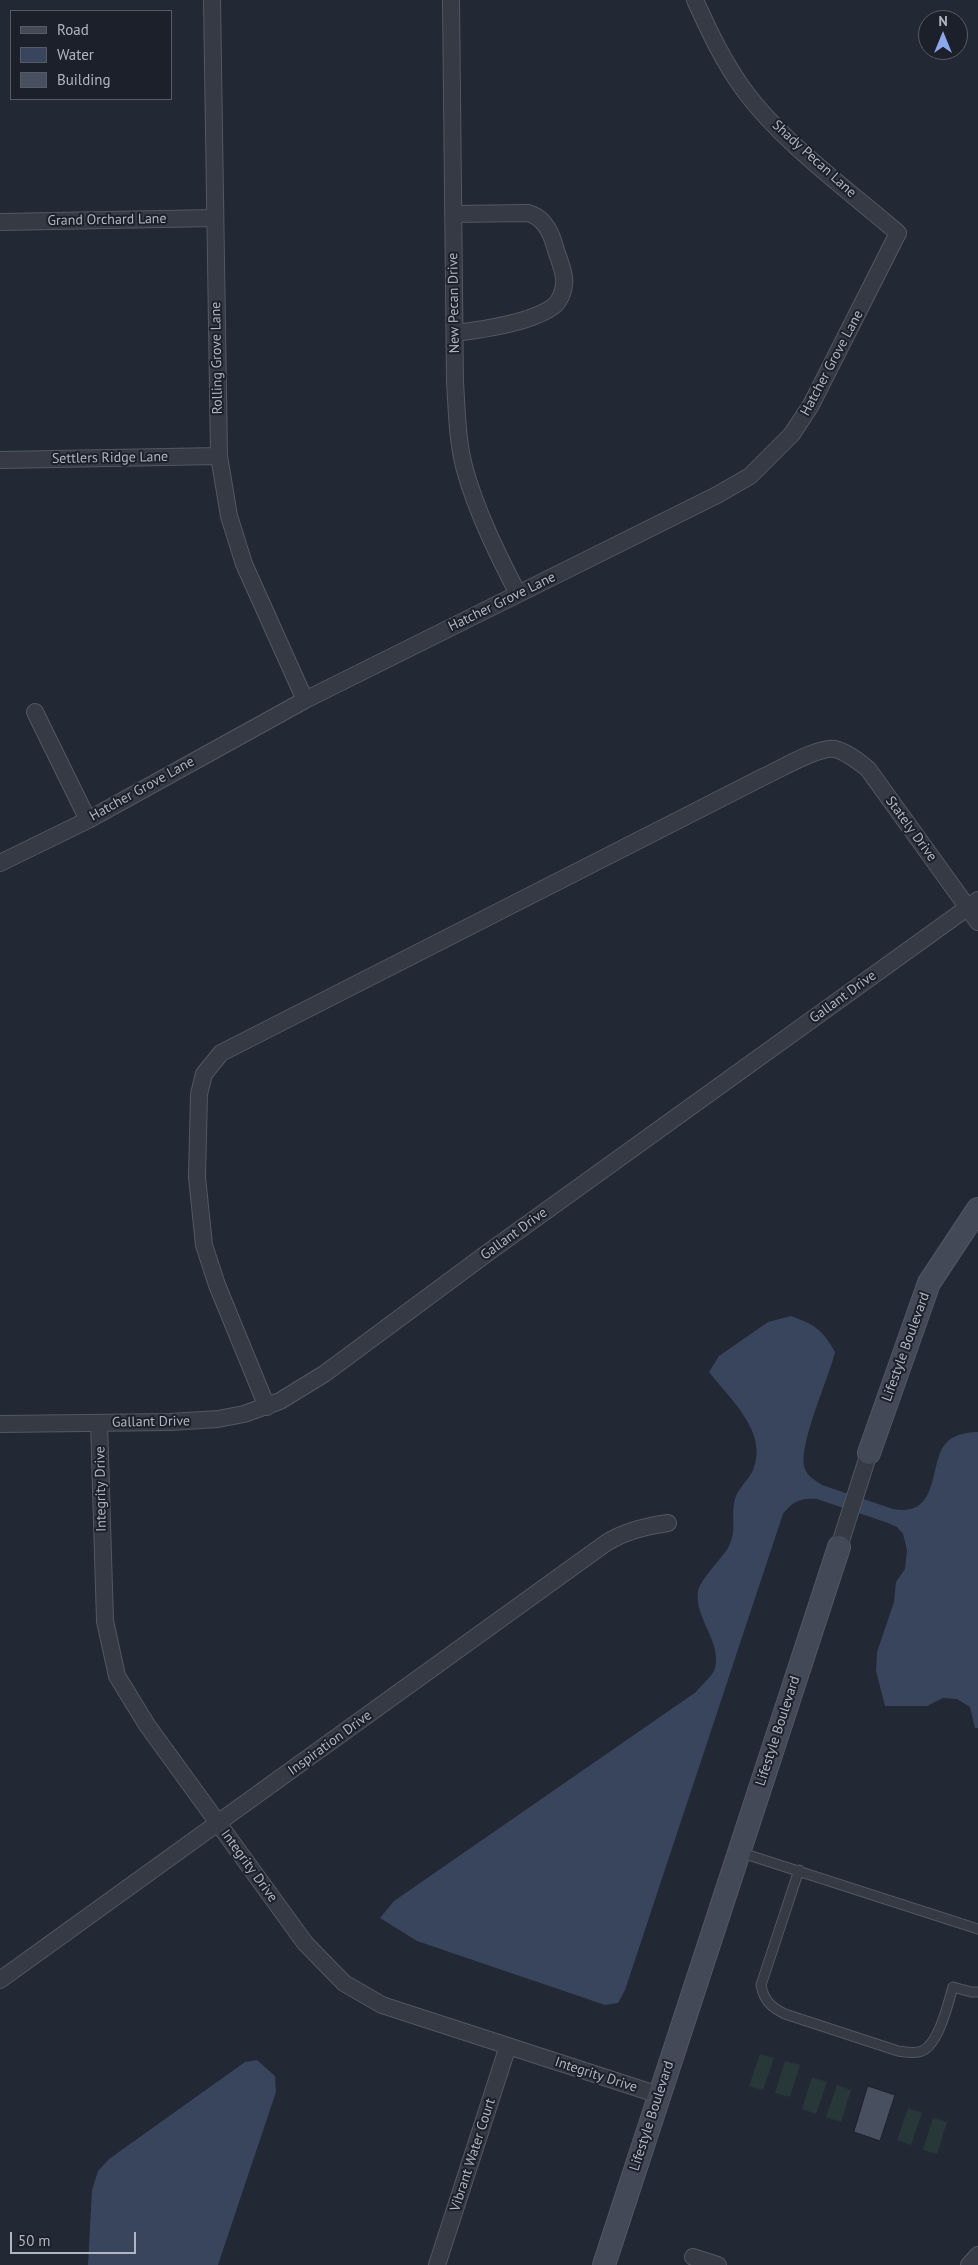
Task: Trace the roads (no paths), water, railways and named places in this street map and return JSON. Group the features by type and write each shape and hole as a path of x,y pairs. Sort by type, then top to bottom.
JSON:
{"street":[{"name":"Rolling Grove Lane","path":"212,0 219,456 229,516 244,564 305,700"},
{"name":"New Pecan Drive","path":"451,0 458,430 465,470 498,555 518,594"},
{"name":"Shady Pecan Lane","path":"695,0 710,34 744,90 779,130 898,233"},
{"path":"453,214 528,213 536,215 548,229 565,282 560,300 536,315 493,327 455,333"},
{"name":"Grand Orchard Lane","path":"0,222 215,218"},
{"name":"Hatcher Grove Lane","path":"0,863 88,820 305,700 718,495 750,476 773,456 792,434 810,405 898,233"},
{"name":"Settlers Ridge Lane","path":"0,460 219,456"},
{"path":"35,712 88,820"},
{"name":"Stately Drive","path":"266,1407 217,1285 204,1245 197,1177 199,1094 204,1074 212,1062 229,1049 763,777 815,753 834,749 849,755 868,769 973,904 978,922"},
{"name":"Gallant Drive","path":"0,1424 218,1419 266,1407 324,1374 486,1254 973,904"},
{"name":"Lifestyle Boulevard","path":"604,2265 869,1453 929,1283 978,1209"},
{"name":"Integrity Drive","path":"99,1423 103,1603 108,1641 117,1676 130,1699 218,1824 305,1943 344,1982 382,2004 403,2013 659,2095"},
{"name":"Inspiration Drive","path":"0,1980 606,1543 617,1536 644,1527 668,1523"},
{"name":"Vibrant Water Court","path":"437,2265 508,2046"},
{"path":"969,2265 978,2255"},
{"path":"693,2257 718,2265"}],"lane":[{"path":"739,1852 978,1929"},
{"path":"799,1870 761,1985 763,1997 771,2006 786,2014 898,2051 910,2052 922,2051 929,2047 934,2039 953,1987 978,1992"}],"water":[{"path":"791,1316 812,1325 822,1333 835,1352 805,1445 805,1469 812,1478 822,1485 893,1509 909,1509 920,1505 927,1496 942,1449 948,1441 962,1434 978,1432 978,1728 975,1728 970,1707 957,1699 943,1698 927,1706 885,1706 876,1671 877,1652 894,1602 896,1582 905,1569 907,1550 903,1534 897,1527 888,1523 817,1499 802,1500 794,1503 783,1514 625,1990 618,2003 605,2005 417,1941 380,1918 394,1901 696,1692 712,1674 715,1668 715,1649 700,1611 698,1591 707,1575 728,1548 733,1535 735,1499 738,1491 753,1470 757,1456 752,1430 745,1417 709,1372 719,1356 768,1322"},
{"path":"257,2060 275,2076 276,2092 218,2265 88,2265 92,2190 98,2171 109,2159 245,2062"}]}
